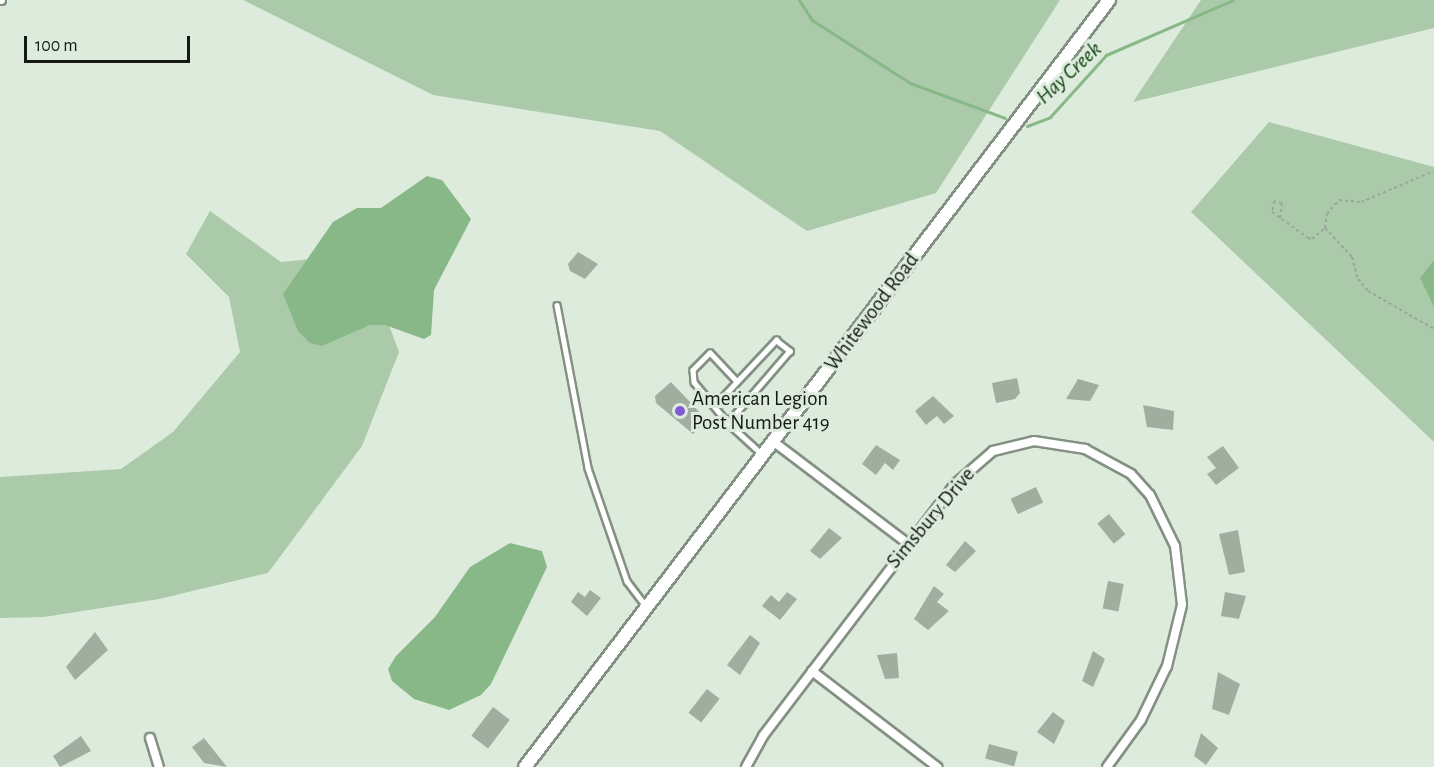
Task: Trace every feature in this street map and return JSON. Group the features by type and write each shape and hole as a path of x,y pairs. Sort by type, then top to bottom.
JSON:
{"street":[{"name":"Whitewood Road","path":"525,767 648,609 1110,0"},
{"name":"Simsbury Drive","path":"746,767 812,671 907,543 973,466 1011,444 1035,441 1084,449 1131,474 1150,495 1175,546 1182,605 1155,696 1107,767"},
{"path":"774,442 907,543"},
{"path":"812,671 938,767"},
{"path":"150,738 159,767"}],"lane":[{"path":"557,305 588,468 627,581 648,609"},
{"path":"714,406 776,340 790,351 728,423"},
{"path":"736,381 710,353 693,370 694,382 728,423 764,456"}],"path":[{"path":"1325,228 1327,214 1339,200 1361,202 1434,171"},
{"path":"1280,218 1282,203 1275,201 1269,208 1280,218 1308,238 1325,228"},
{"path":"1325,228 1352,257 1358,279 1368,291 1434,329"}],"shaded area":[{"path":"243,0 1060,0 936,193 807,231 660,131 433,95"},
{"path":"1201,0 1434,0 1434,28 1133,102"},
{"path":"1269,122 1434,167 1434,442 1191,212"},
{"path":"427,176 442,180 471,219 434,290 431,335 424,339 385,325 370,325 322,346 310,343 298,331 283,294 333,222 357,208 381,208"},
{"path":"210,211 281,262 363,254 399,352 362,446 268,573 159,599 44,617 0,618 0,477 121,469 173,432 240,352 229,297 186,254"},
{"path":"1434,260 1434,307 1420,278"},
{"path":"510,543 542,551 547,567 491,684 481,695 449,710 414,699 392,681 388,669 396,656 435,617 470,567"}],"building":[{"path":"578,252 598,264 585,279 570,271 568,264"},
{"path":"1017,378 1020,393 1015,399 996,403 992,383"},
{"path":"1078,379 1099,385 1090,401 1066,399"},
{"name":"American Legion Post Number 419","path":"671,382 707,420 693,434 656,403 655,396"},
{"path":"933,396 954,416 944,424 937,416 926,425 915,411"},
{"path":"1143,405 1174,411 1173,430 1147,427"},
{"path":"876,445 900,460 893,470 885,463 876,475 862,464"},
{"path":"1223,446 1239,468 1216,485 1207,474 1216,468 1207,457"},
{"path":"1036,487 1043,502 1018,514 1011,499"},
{"path":"1109,514 1125,534 1114,544 1097,523"},
{"path":"829,528 842,538 820,559 810,551"},
{"path":"1238,530 1245,572 1229,575 1219,534"},
{"path":"965,541 976,551 955,572 946,565"},
{"path":"1108,581 1124,584 1118,612 1103,608"},
{"path":"934,586 944,594 937,602 949,611 928,630 914,619"},
{"path":"590,590 601,598 587,616 571,602 578,592 585,597"},
{"path":"787,592 797,599 780,620 762,606 771,595 779,602"},
{"path":"1225,592 1246,596 1239,619 1221,616"},
{"path":"95,632 108,650 75,680 66,667"},
{"path":"750,635 760,643 740,675 727,665"},
{"path":"1093,651 1105,659 1093,687 1082,681"},
{"path":"897,653 899,678 885,679 877,655"},
{"path":"1218,672 1240,684 1229,715 1212,709"},
{"path":"707,689 720,699 701,722 689,713"},
{"path":"493,707 510,720 488,748 471,736"},
{"path":"1053,712 1065,721 1054,744 1037,732"},
{"path":"1201,733 1218,748 1206,765 1194,756"},
{"path":"81,736 91,751 60,767 53,756"},
{"path":"204,738 227,767 204,763 192,747"},
{"path":"989,744 1018,752 1014,766 985,758"}],"waterway":[{"name":"Hay Creek","path":"799,0 812,20 910,83 1005,118"},
{"name":"Hay Creek","path":"1027,126 1050,117 1106,55 1233,0"}],"place":[{"name":"American Legion Post Number 419","path":"680,411"}]}
